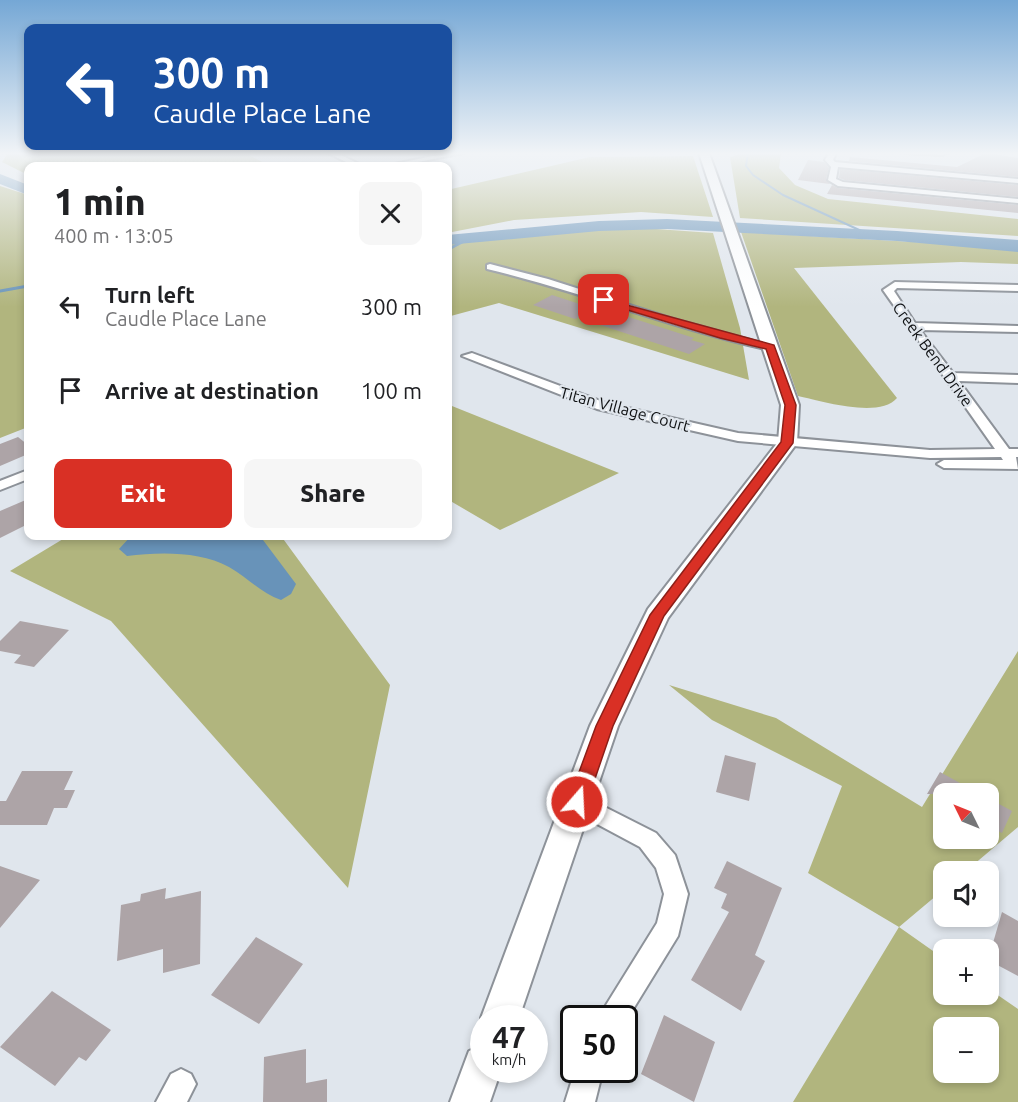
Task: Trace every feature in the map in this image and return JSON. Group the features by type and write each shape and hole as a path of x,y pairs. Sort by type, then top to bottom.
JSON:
{"main road":[{"path":"505,1005 604,726 657,615 787,443 790,405 732,236 724,204"},
{"path":"470,1102 477,1083"}],"street":[{"path":"490,267 559,285 712,333 770,347"},
{"name":"Creek Bend Drive","path":"1014,459 949,377 889,292 891,286 1018,288"},
{"path":"912,326 1018,328"},
{"name":"Titan Village Court","path":"468,356 602,406 701,430 787,443 808,452 969,466 1014,459"},
{"path":"949,377 1018,379"},
{"path":"0,486 24,476"},
{"path":"577,802 648,840 667,863 676,894 669,927 620,1005"},
{"path":"580,1102 585,1083"}],"green space":[{"path":"0,204 24,204 24,429 0,438"},
{"path":"452,204 709,204 713,217 641,212 514,220 452,232"},
{"path":"738,204 880,204 1018,219 1018,236 740,218"},
{"path":"628,227 713,233 740,328 749,380 499,303 452,316 452,244"},
{"path":"741,232 1018,248 1018,264 961,262 794,268 897,398 889,404 877,407 850,407 798,396"},
{"path":"452,406 619,473 500,530 452,502"},
{"path":"61,540 284,540 390,685 348,888 111,621 10,571"},
{"path":"1018,651 1018,827 999,843 999,783 937,783"},
{"path":"669,685 776,718 922,807 933,789 933,849 992,849 978,861 933,861 933,898 899,927 808,873 842,786 712,720"},
{"path":"899,927 933,951 933,1005 999,1005 999,996 1018,1009 1018,1102 793,1102"}],"water":[{"path":"127,540 263,540 296,584 291,594 281,600 218,562 179,554 127,556 119,549"}],"building":[{"path":"932,204 1018,205 1018,213"},
{"path":"552,295 595,309 575,319 533,305"},
{"path":"610,311 694,338 691,340 705,344 689,354 591,322"},
{"path":"18,437 24,442 24,456 0,466 0,444"},
{"path":"24,501 24,526 0,538 0,511"},
{"path":"20,621 69,630 34,667 14,663 21,655 0,651 0,641"},
{"path":"725,755 756,763 749,801 716,792"},
{"path":"22,771 73,771 64,790 75,790 67,808 54,808 47,825 0,825 0,801 6,801"},
{"path":"940,772 960,783 934,783"},
{"path":"933,784 933,794 927,794"},
{"path":"999,804 1012,811 1002,833 999,832"},
{"path":"727,861 782,888 755,955 765,961 741,1011 691,980 729,912 721,908 727,894 714,888"},
{"path":"0,866 40,880 0,928"},
{"path":"166,888 165,899 201,891 200,964 163,973 163,949 117,961 121,905 140,901 141,894"},
{"path":"1002,912 1018,921 1018,976 999,966 999,939 994,939"},
{"path":"256,937 303,964 259,1024 211,995"},
{"path":"52,991 111,1030 86,1061 79,1057 55,1086 0,1047"},
{"path":"664,1015 715,1042 694,1102 641,1074"},
{"path":"306,1049 306,1083 327,1079 327,1102 263,1102 264,1057"}],"waterway":[{"path":"804,204 868,234"},
{"path":"452,240 599,226 667,224 897,236 1018,246"},
{"path":"865,233 870,235"},
{"path":"452,247 466,240"},
{"path":"0,291 24,287"}],"route":[{"path":"577,802 604,726 657,615 787,443 790,405 770,347 633,311 604,300"}]}
